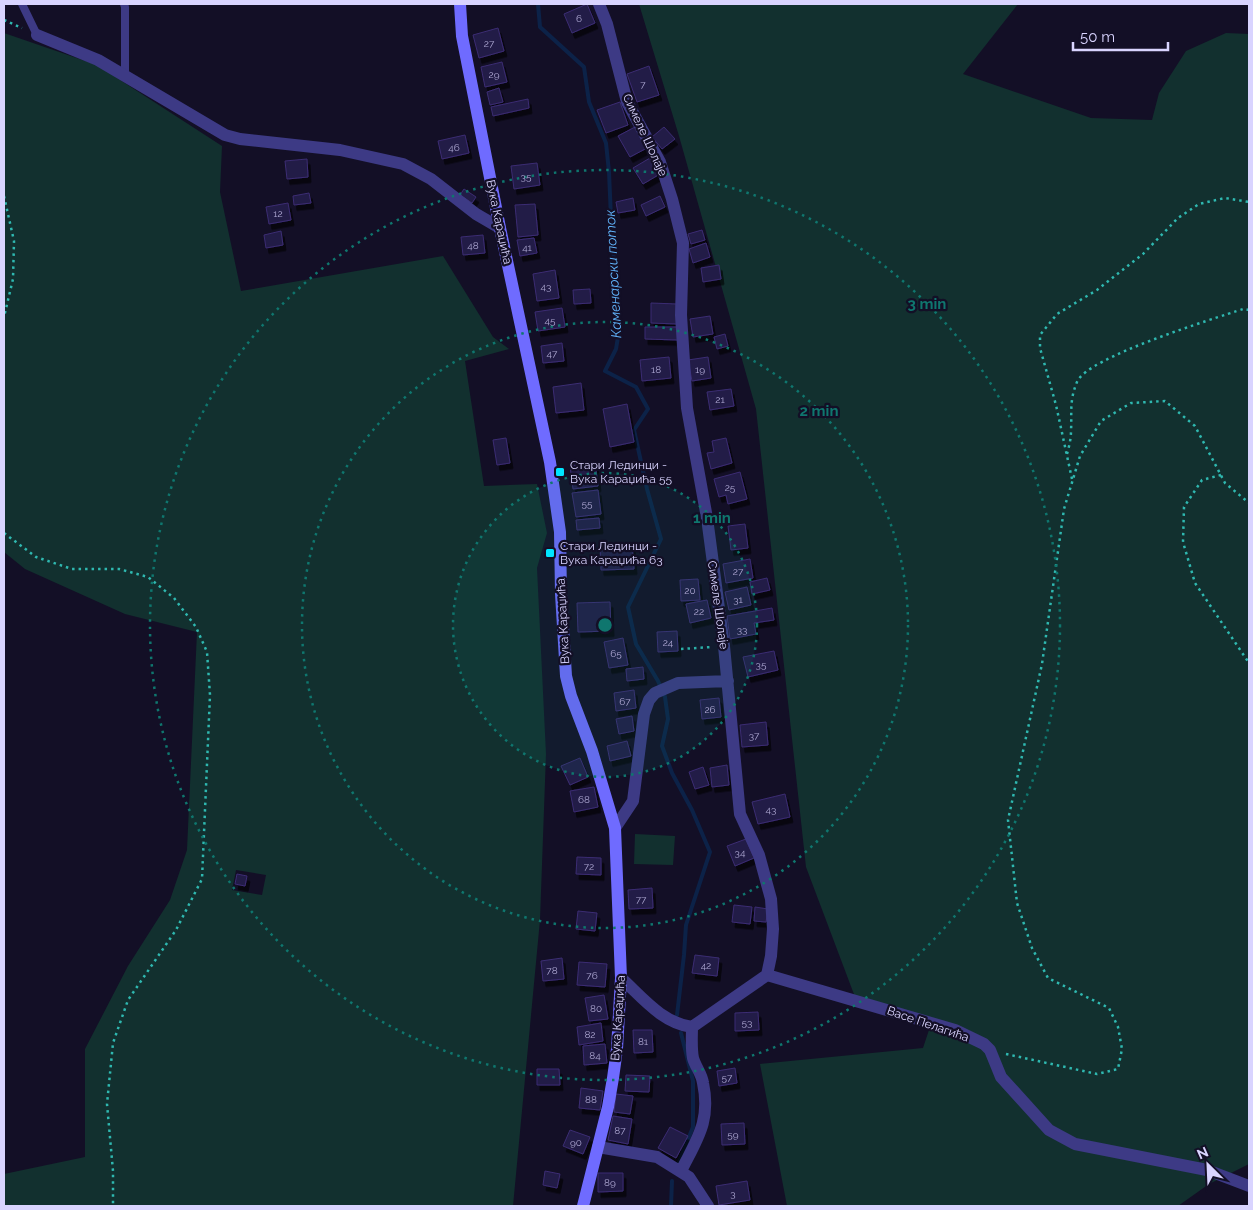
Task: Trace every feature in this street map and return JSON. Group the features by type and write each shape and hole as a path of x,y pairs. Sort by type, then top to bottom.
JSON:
{"street":[{"name":"Вука Караџића","path":"460,4 462,36 553,479 560,532 561,594 566,676 570,696 592,750 615,828 621,978 613,1078 583,1206"},
{"name":"Симеле Шолаје","path":"599,4 607,24 627,102 660,162 683,243 681,315 687,408 707,518 724,646 740,814 758,855 771,899 773,929 771,956 767,974"},
{"path":"37,35 98,60 225,135 240,139 340,150 403,164 431,178 476,214 500,228"},
{"path":"615,828 633,801 644,714 649,700 655,693 678,683 728,681"},
{"path":"621,978 656,1011 670,1020 692,1027 767,974"},
{"name":"Васе Пелагића","path":"767,974 955,1030 984,1044 990,1050"},
{"path":"682,1171 698,1140 704,1120 706,1101 703,1080 693,1058 692,1027"},
{"path":"990,1050 1001,1077 1049,1130 1075,1144 1207,1170 1249,1186"},
{"path":"598,1147 657,1157 689,1177 708,1206"}],"lane":[{"path":"22,4 37,35"},
{"path":"124,4 125,76"}],"path":[{"path":"4,20 37,35"},
{"path":"4,196 14,241 13,278 4,317"},
{"path":"1072,480 1056,405 1040,348 1040,334 1057,314 1097,290 1143,254 1178,218 1199,204 1225,198 1249,202"},
{"path":"1067,455 1071,432 1070,405 1077,380 1090,367 1132,347 1243,309 1249,310"},
{"path":"990,1050 1097,1074 1118,1069 1122,1049 1118,1027 1109,1008 1048,978 1032,948 1017,903 1008,820 1042,664 1064,509 1080,456 1101,421 1131,403 1165,401 1195,426 1225,483 1249,503"},
{"path":"1221,476 1202,480 1184,507 1183,542 1195,584 1249,663"},
{"path":"4,533 36,557 72,569 119,569 148,577 174,598 196,627 207,652 210,695 202,879 176,930 128,1000 113,1043 108,1104 113,1171 112,1206"},
{"path":"682,649 724,646"}],"green space":[{"path":"639,4 1018,4 963,74 1091,118 1152,120 1159,93 1186,51 1226,33 1249,34 1249,1164 1209,1184 1178,1206 787,1206 760,1064 923,1048 933,1018 855,997 806,867 756,409 679,136"},
{"path":"4,33 97,65 222,146 220,192 241,291 443,256 493,337 509,349 465,361 484,486 537,484 547,533 537,568 546,754 540,920 513,1206 4,1206 4,1174 85,1157 85,1049 128,966 170,900 187,850 197,632 125,614 25,569 4,552","holes":["236,870 266,875 262,895 232,890"]},
{"path":"635,834 675,836 673,865 634,864"}],"building":[{"path":"587,4 595,23 572,33 564,14"},
{"path":"498,28 504,51 479,58 473,35"},
{"path":"502,62 507,82 485,87 481,67"},
{"path":"649,66 659,95 637,102 627,74"},
{"path":"499,88 503,102 490,105 487,92"},
{"path":"528,99 529,108 493,116 491,107"},
{"path":"620,102 628,125 606,133 597,110"},
{"path":"635,127 647,148 630,157 618,136"},
{"path":"664,127 675,139 662,149 652,137"},
{"path":"465,135 469,153 442,159 438,141"},
{"path":"650,158 660,174 643,184 633,168"},
{"path":"307,159 308,177 287,179 285,161"},
{"path":"537,163 540,185 514,189 511,166"},
{"path":"464,189 476,197 472,203 460,195"},
{"path":"309,193 311,203 294,205 293,196"},
{"path":"660,196 665,207 646,216 641,205"},
{"path":"633,198 635,210 618,213 616,202"},
{"path":"288,203 291,220 269,224 266,207"},
{"path":"535,204 538,235 518,237 515,205"},
{"path":"702,230 705,240 691,244 688,234"},
{"path":"281,231 283,245 266,248 264,235"},
{"path":"483,235 485,253 463,255 461,237"},
{"path":"534,238 537,253 520,256 517,240"},
{"path":"706,243 710,257 693,263 689,249"},
{"path":"719,265 721,279 703,282 701,268"},
{"path":"555,270 559,298 537,301 533,274"},
{"path":"590,289 591,303 574,304 573,290"},
{"path":"651,303 677,304 677,324 651,323"},
{"path":"562,308 565,327 538,331 535,312"},
{"path":"710,316 713,334 693,337 690,319"},
{"path":"645,327 678,327 678,340 645,339"},
{"path":"725,334 728,346 717,349 714,337"},
{"path":"562,343 564,361 543,363 541,346"},
{"path":"669,357 671,378 642,381 640,360"},
{"path":"708,357 711,378 692,381 688,360"},
{"path":"581,383 584,410 556,413 553,387"},
{"path":"731,389 734,406 710,410 707,392"},
{"path":"627,404 634,442 610,447 603,409"},
{"path":"506,438 510,463 497,465 493,440"},
{"path":"726,438 732,463 711,469 707,453 714,452 712,441"},
{"path":"595,462 598,486 573,489 570,466"},
{"path":"740,472 747,499 728,504 726,495 719,497 714,479"},
{"path":"598,490 601,514 576,517 572,493"},
{"path":"599,518 600,528 577,530 576,520"},
{"path":"745,524 748,548 731,550 728,526"},
{"path":"632,544 634,569 601,570 600,545"},
{"path":"750,559 753,578 726,583 723,564"},
{"path":"767,578 770,590 752,594 750,582"},
{"path":"698,579 700,600 681,601 680,580"},
{"path":"747,587 751,605 729,610 725,592"},
{"path":"707,600 711,618 690,623 686,604"},
{"path":"610,602 611,631 578,632 577,603"},
{"path":"772,608 774,620 754,623 756,634 730,639 727,616"},
{"path":"677,631 678,651 658,652 657,632"},
{"path":"623,638 628,665 609,668 604,642"},
{"path":"774,651 778,670 748,677 743,657"},
{"path":"643,667 644,679 627,681 626,669"},
{"path":"634,690 636,708 616,711 614,693"},
{"path":"719,698 721,717 702,719 700,700"},
{"path":"632,716 634,731 619,734 616,719"},
{"path":"766,722 768,745 742,747 740,725"},
{"path":"627,741 631,756 610,761 607,746"},
{"path":"580,758 588,777 570,785 561,766"},
{"path":"727,765 729,785 712,787 710,768"},
{"path":"703,767 709,785 695,789 689,772"},
{"path":"594,787 598,807 574,812 570,791"},
{"path":"785,794 790,817 758,824 752,802"},
{"path":"746,839 754,858 735,866 727,846"},
{"path":"577,857 601,858 601,875 576,874"},
{"path":"237,874 247,876 245,886 235,884"},
{"path":"652,888 653,908 629,909 628,890"},
{"path":"734,905 752,907 750,924 732,922"},
{"path":"755,907 768,909 766,922 754,921"},
{"path":"578,911 597,913 595,931 576,929"},
{"path":"695,955 719,958 717,976 692,973"},
{"path":"562,958 564,979 543,981 541,961"},
{"path":"579,962 607,964 605,987 577,985"},
{"path":"604,995 608,1019 589,1021 585,998"},
{"path":"758,1012 759,1030 735,1031 735,1013"},
{"path":"601,1023 603,1041 579,1045 577,1027"},
{"path":"633,1030 652,1030 653,1052 634,1053"},
{"path":"605,1044 607,1063 584,1065 583,1046"},
{"path":"735,1068 737,1083 719,1086 717,1071"},
{"path":"537,1069 559,1069 560,1085 537,1085"},
{"path":"626,1075 650,1076 649,1092 625,1091"},
{"path":"581,1088 603,1091 600,1110 579,1108"},
{"path":"616,1094 633,1096 630,1114 614,1112"},
{"path":"613,1116 632,1119 628,1144 608,1140"},
{"path":"744,1123 745,1144 722,1145 721,1124"},
{"path":"670,1127 688,1136 676,1158 658,1148"},
{"path":"570,1130 590,1137 583,1154 563,1146"},
{"path":"545,1171 560,1174 557,1188 543,1185"},
{"path":"598,1173 623,1173 623,1191 598,1192"},
{"path":"747,1181 750,1200 719,1205 716,1186"}],"waterway":[{"name":"Каменарски поток","path":"538,4 540,27 584,67 589,102 606,143 619,331 616,349 605,371 636,387 648,409 634,430 647,489 661,539 628,607 636,644 658,681 665,697 668,719 662,746 672,773 692,810 710,852 686,925 677,1015"},
{"name":"Каменарски поток","path":"679,1162 693,1127 693,1081 681,1033"},
{"name":"Каменарски поток","path":"671,1206 672,1181"}],"place":[{"name":"Стари Лединци - Вука Караџића 55","path":"560,472"},
{"name":"Стари Лединци - Вука Караџића 63","path":"550,553"}]}
